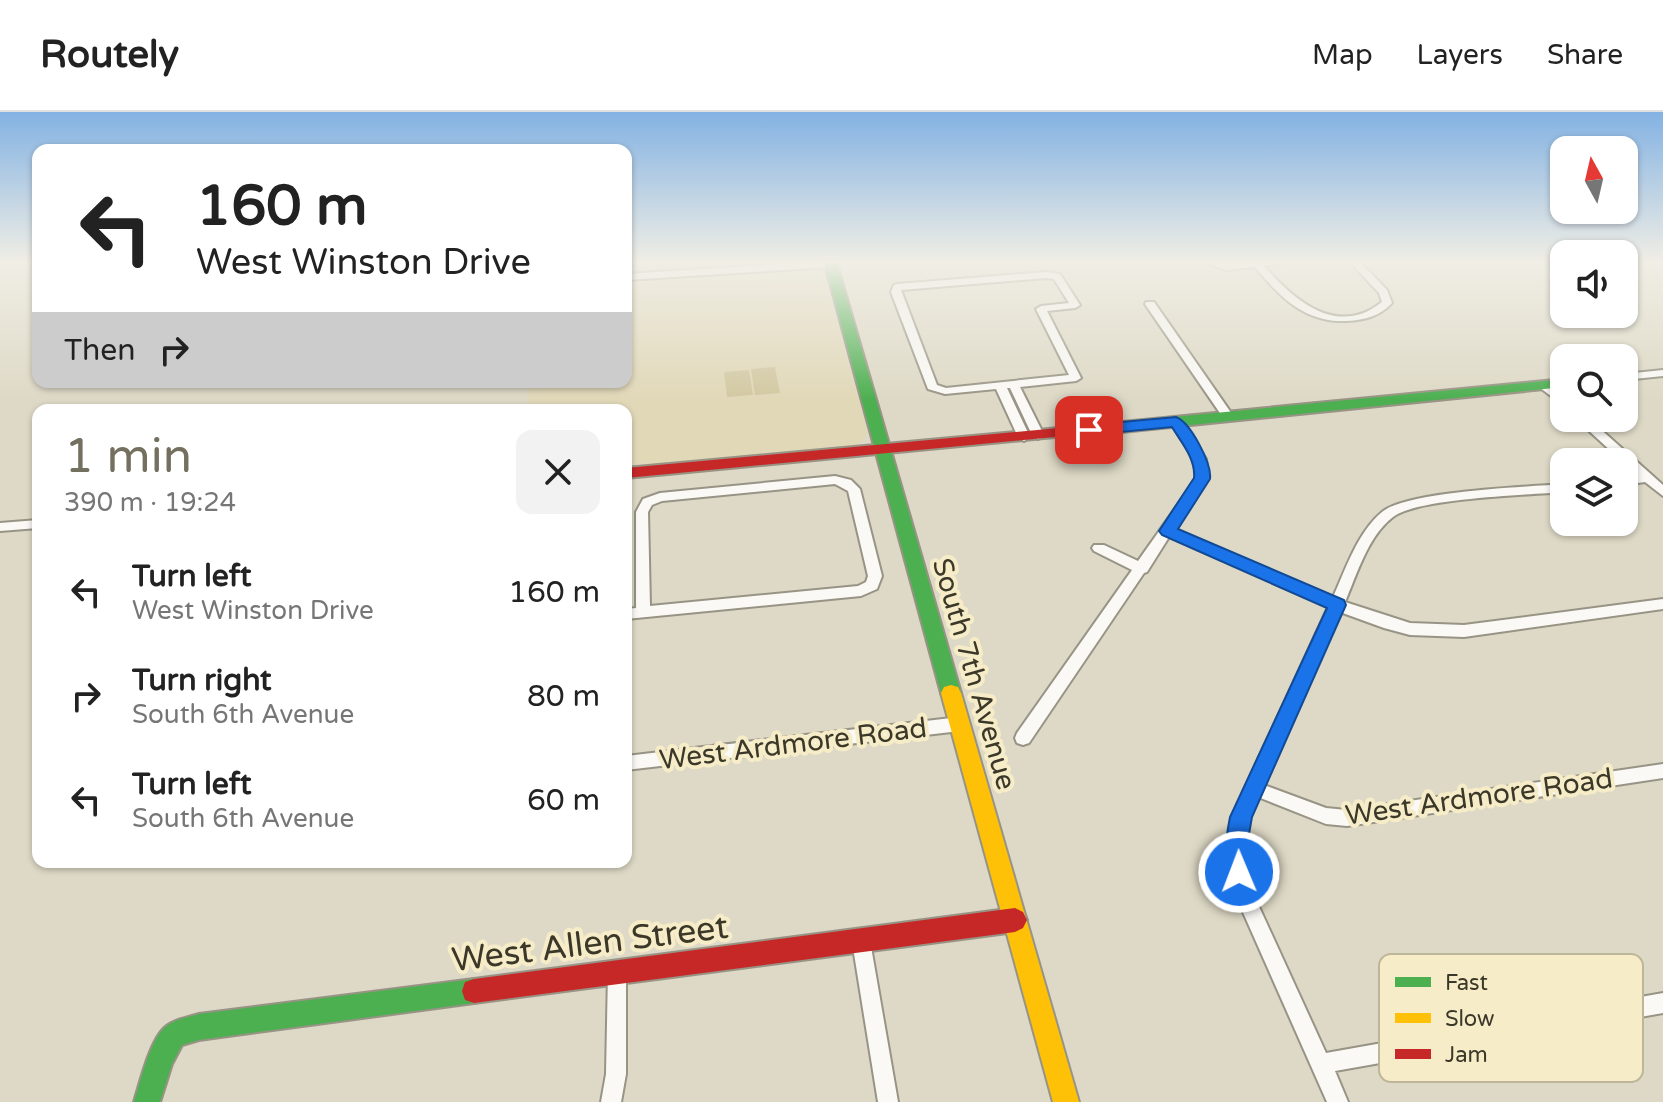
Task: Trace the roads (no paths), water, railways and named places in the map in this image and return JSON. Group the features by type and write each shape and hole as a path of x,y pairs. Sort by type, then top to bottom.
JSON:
{"street":[{"name":"South 7th Avenue","path":"842,307 1066,1102"},
{"path":"902,307 937,391 1076,378 1042,312 1041,309 1048,307"},
{"path":"1152,307 1228,417"},
{"path":"1298,307 1314,321 1360,317 1373,314 1382,307"},
{"path":"1638,376 1663,373"},
{"path":"632,472 882,451 1550,384"},
{"path":"1014,385 1023,404 1031,436"},
{"path":"1543,385 1550,391"},
{"path":"1000,386 1031,436"},
{"path":"1009,405 1023,404"},
{"path":"1023,738 1202,479 1200,459 1176,422"},
{"path":"1596,432 1663,492"},
{"path":"1638,479 1647,478"},
{"path":"632,613 861,591 872,585 875,576 854,489 847,483 835,480 676,495 647,502 642,512 643,612"},
{"path":"1338,1102 1262,938 1239,872 1236,845 1241,817 1361,550 1394,509 1550,490"},
{"path":"0,527 32,524"},
{"path":"1168,531 1337,605 1389,624 1447,632 1663,604"},
{"path":"1099,548 1142,569"},
{"name":"West Ardmore Road","path":"632,762 960,724"},
{"name":"West Ardmore Road","path":"1253,788 1326,816 1347,818 1663,771"},
{"name":"West Allen Street","path":"147,1102 161,1059 174,1035 199,1027 1015,920"},
{"path":"861,941 888,1102"},
{"path":"611,1102 616,1074 617,973"},
{"path":"1643,1007 1663,1003"},
{"path":"1320,1064 1379,1054"}]}
